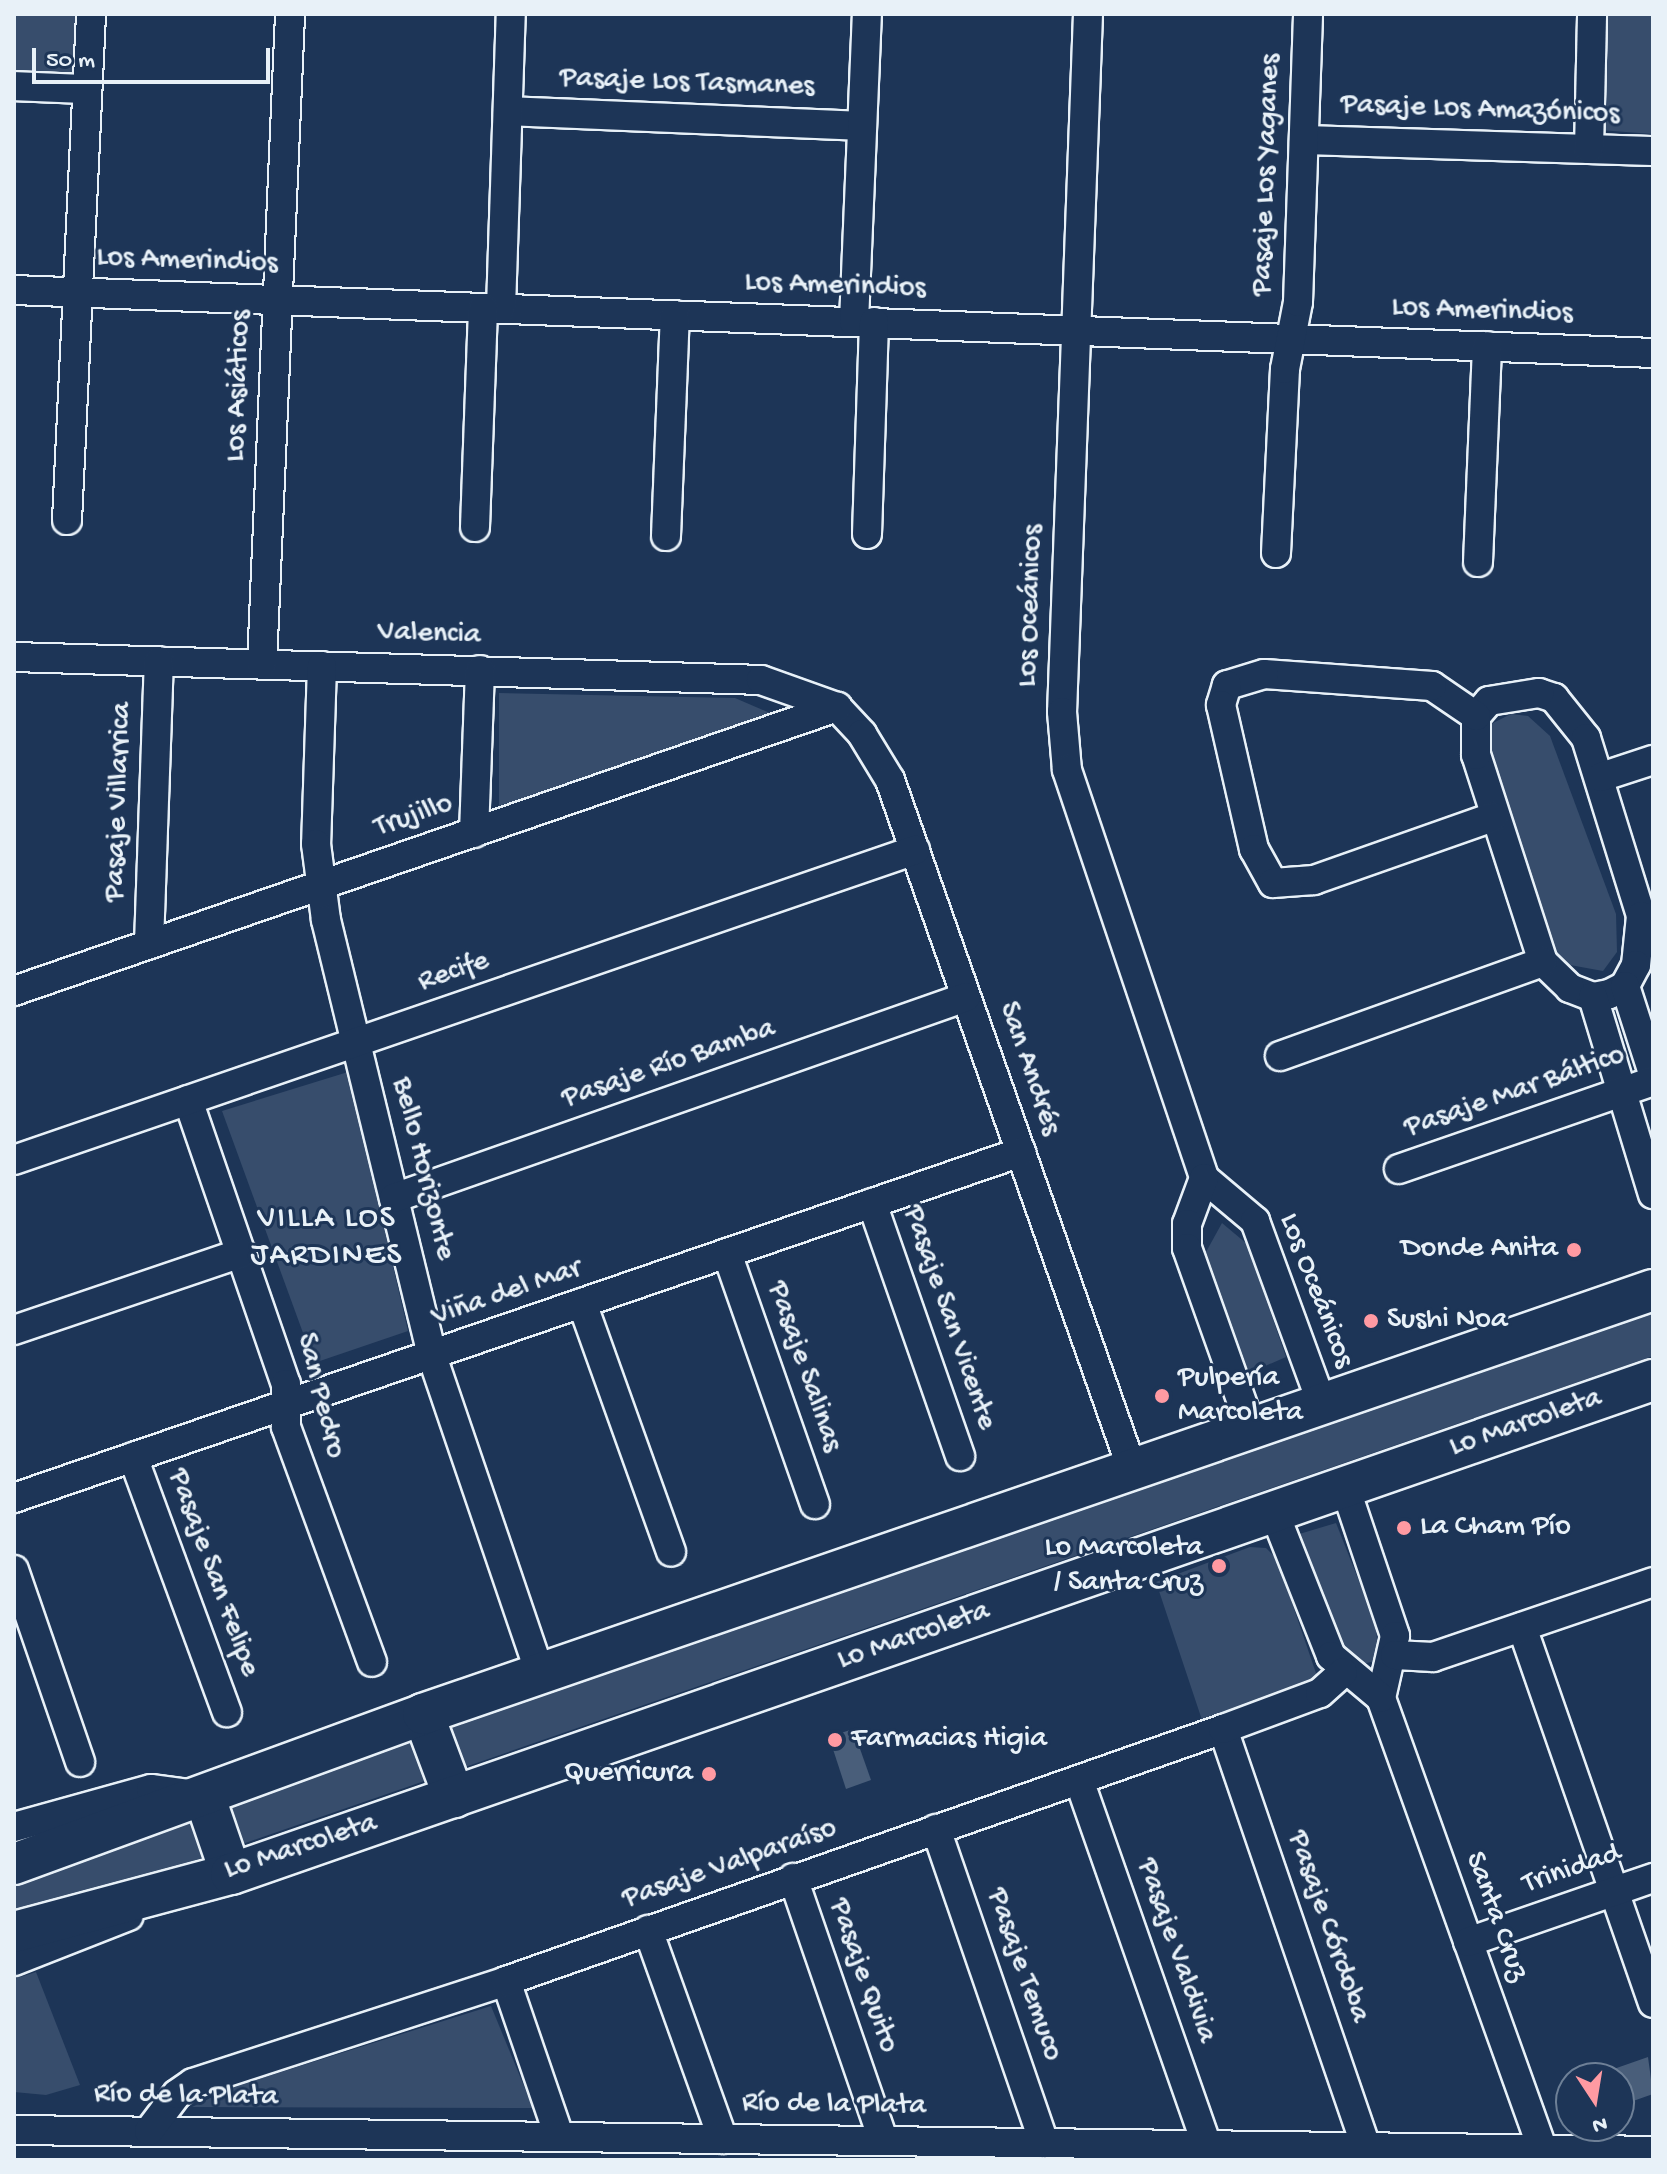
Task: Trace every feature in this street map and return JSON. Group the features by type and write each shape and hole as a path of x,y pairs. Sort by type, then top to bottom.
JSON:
{"main road":[{"path":"14,1864 205,1798 423,1714 1131,1466 1653,1290"},
{"name":"Lo Marcoleta","path":"14,1932 172,1886 231,1874 1653,1380"},
{"path":"423,1714 454,1797"},
{"path":"205,1798 231,1874"}],"street":[{"path":"67,520 91,14"},
{"name":"Los Asiáticos","path":"262,664 290,14"},
{"path":"475,527 508,111 511,14"},
{"path":"867,14 862,126 867,534"},
{"name":"Los Oceánicos","path":"1088,14 1062,712 1067,770 1204,1178 1255,1221 1321,1401"},
{"name":"Pasaje Los Yaganes","path":"1276,553 1290,338 1298,302 1308,14"},
{"path":"1589,149 1592,14"},
{"path":"14,86 87,89"},
{"name":"Pasaje Los Tasmanes","path":"508,111 862,126"},
{"name":"Pasaje Los Amazónicos","path":"1304,140 1653,151"},
{"name":"Los Amerindios","path":"14,290 1653,353"},
{"path":"666,536 675,315"},
{"path":"1478,562 1487,346"},
{"name":"Valencia","path":"14,657 761,680 837,707"},
{"name":"Pasaje Villarrica","path":"149,944 159,661"},
{"name":"Bello Horizonte","path":"322,666 320,886 432,1356 540,1674"},
{"path":"474,833 480,670"},
{"path":"1476,716 1432,686 1264,674 1227,685 1222,722 1254,849 1273,883 1314,880 1493,817"},
{"path":"1476,716 1507,694 1554,698 1577,720 1601,777 1647,931 1625,986 1653,1073"},
{"name":"Trujillo","path":"14,991 837,707"},
{"name":"San Andrés","path":"837,707 878,756 915,850 1131,1466"},
{"path":"1476,716 1476,755 1493,817 1543,962 1570,988 1593,997 1625,986"},
{"path":"1601,777 1653,760"},
{"name":"Recife","path":"14,1160 915,850"},
{"path":"1280,1056 1543,962"},
{"name":"Pasaje Río Bamba","path":"394,1198 966,997"},
{"path":"1593,997 1618,1093 1653,1194"},
{"name":"Pasaje Mar Báltico","path":"1399,1169 1653,1081"},
{"name":"San Pedro","path":"188,1100 286,1384 286,1427 372,1662"},
{"name":"Viña del Mar","path":"14,1498 1021,1152"},
{"path":"1204,1178 1187,1224 1187,1248 1250,1425"},
{"name":"Pasaje San Vicente","path":"872,1203 960,1456"},
{"path":"14,1330 241,1253"},
{"name":"Pasaje Salinas","path":"727,1253 815,1504"},
{"path":"582,1303 671,1552"},
{"name":"Pasaje San Felipe","path":"133,1457 227,1712"},
{"path":"1274,1512 1320,1634 1343,1672 1381,1698 1395,1655 1392,1616 1345,1487"},
{"path":"14,1570 80,1762"},
{"path":"1395,1655 1433,1657 1653,1582"},
{"path":"1522,1627 1653,2003"},
{"name":"Pasaje Valparaíso","path":"149,2131 177,2094 193,2083 506,1981 1223,1729 1320,1693 1343,1672"},
{"name":"Santa Cruz","path":"1381,1698 1544,2155"},
{"name":"Pasaje Córdoba","path":"1223,1729 1366,2147"},
{"name":"Pasaje Valdivia","path":"1079,1780 1207,2145"},
{"path":"14,1827 151,1789 205,1798"},
{"name":"Pasaje Temuco","path":"936,1829 1044,2143"},
{"name":"Pasaje Quito","path":"793,1878 883,2140"},
{"name":"Trinidad","path":"1468,1942 1653,1878"},
{"name":"Lo Marcoleta","path":"14,1961 123,1919 172,1886"},
{"path":"648,1930 723,2139"},
{"path":"506,1981 559,2136"},
{"name":"Río de la Plata","path":"14,2130 1366,2147 1544,2155 1653,2151"}],"shaded area":[{"path":"14,14 76,14 74,73 14,71"},
{"path":"1604,14 1653,14 1653,134 1599,130"},
{"path":"499,693 735,698 777,716 499,806"},
{"path":"1511,714 1528,716 1550,736 1616,914 1617,952 1603,971 1559,963 1485,775 1481,729"},
{"path":"348,1072 408,1331 314,1363 222,1111"},
{"path":"1222,1223 1247,1244 1286,1357 1249,1373 1206,1252"},
{"path":"1653,1301 1653,1356 14,1923 14,1875"},
{"path":"1336,1523 1376,1624 1378,1660 1352,1667 1331,1641 1296,1535"},
{"path":"1250,1547 1266,1548 1277,1559 1318,1679 1203,1723 1156,1582"},
{"path":"36,1972 80,2085 46,2095 14,2092 14,1979"},
{"path":"491,2006 533,2108 192,2107 233,2087"}],"building":[{"path":"853,1729 871,1780 846,1789 829,1737"},
{"path":"1648,2057 1653,2094 1635,2100 1635,2062"}],"place":[{"name":"Donde Anita","path":"1574,1250"},
{"name":"Sushi Noa","path":"1371,1321"},
{"name":"Pulpería Marcoleta","path":"1162,1396"},
{"name":"La Cham Pío","path":"1404,1528"},
{"name":"Lo Marcoleta / Santa Cruz","path":"1219,1566"},
{"name":"Farmacias Higia","path":"835,1740"},
{"name":"Querricura","path":"709,1774"}],"district":[{"name":"VILLA LOS JARDINES","path":"327,1238"}]}
